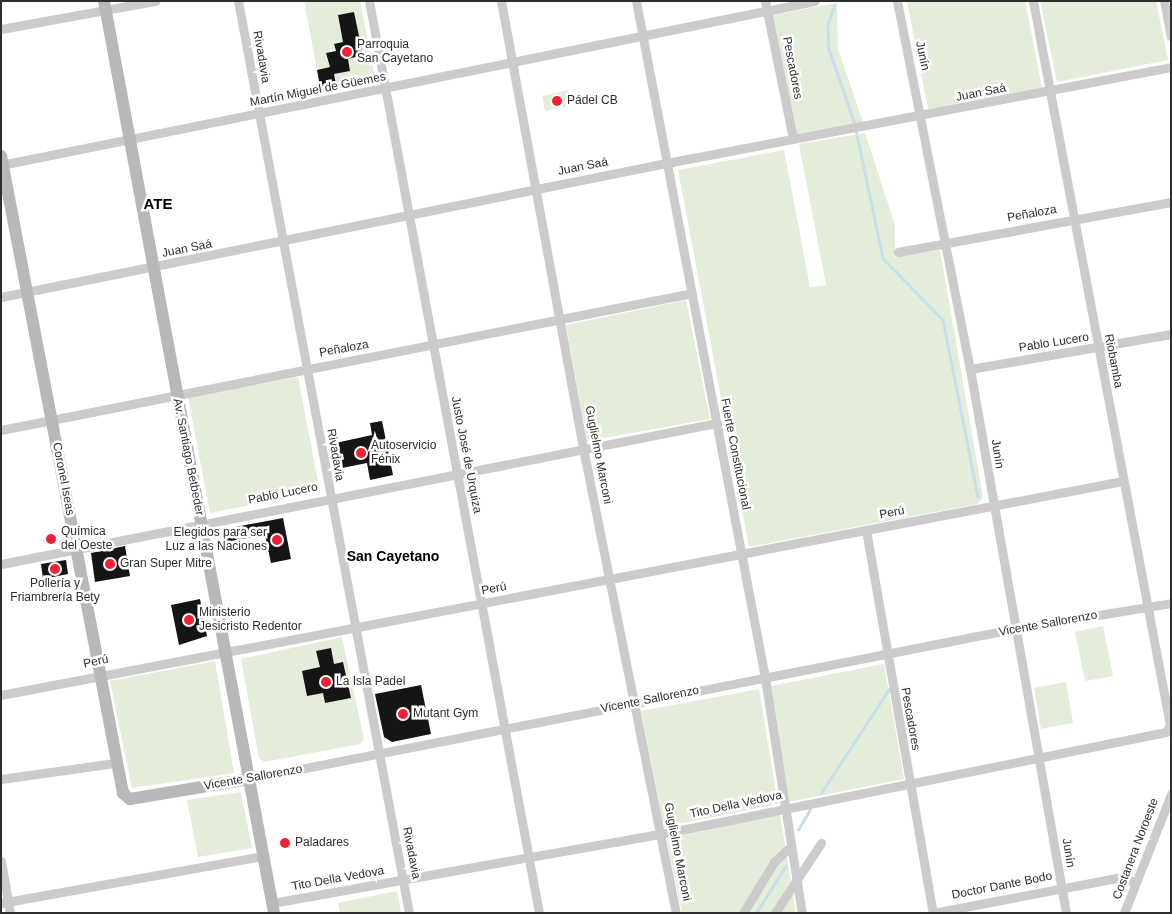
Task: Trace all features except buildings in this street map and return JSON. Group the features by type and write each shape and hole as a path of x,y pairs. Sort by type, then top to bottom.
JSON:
{"main road":[{"name":"Av. Santiago Betbeder","path":"105,6 273,908"},
{"name":"Coronel Iseas","path":"2,162 115,763 123,793 130,799"},
{"name":"Vicente Sallorenzo","path":"130,799 249,779"}],"street":[{"path":"1,29 105,6 155,1"},
{"name":"Rivadavia","path":"238,1 282,244 307,368 353,628 409,913"},
{"name":"Justo José de Urquiza","path":"369,1 456,474 506,727 539,913"},
{"name":"Guglielmo Marconi","path":"502,1 583,448 676,913"},
{"name":"Fuerte Constitucional","path":"636,1 765,678 802,913"},
{"name":"Pescadores","path":"765,1 793,139"},
{"name":"Martín Miguel de Güemes","path":"2,162 129,140 644,38 816,1"},
{"name":"Junín","path":"897,1 922,117 970,369 1013,629 1066,913"},
{"name":"Riobamba","path":"1033,1 1170,725"},
{"path":"1164,1 1171,36"},
{"name":"Juan Saá","path":"1,297 282,244 667,162 922,117 1171,67"},
{"name":"Peñaloza","path":"898,252 1171,202"},
{"name":"Peñaloza","path":"1,430 692,293"},
{"name":"Pablo Lucero","path":"970,369 1171,334"},
{"name":"Pablo Lucero","path":"1,564 200,522 717,423"},
{"name":"Perú","path":"1,695 99,674 482,604 1123,481"},
{"name":"Pescadores","path":"866,530 888,642 886,655 933,913"},
{"name":"Vicente Sallorenzo","path":"249,779 506,727 1013,629 1171,603"},
{"name":"Tito Della Vedova","path":"273,908 403,880 661,834 785,807 1160,736 1170,725"},
{"path":"1,779 115,763"},
{"name":"Costanera Noroeste","path":"1124,913 1134,882 1171,794"},
{"path":"774,913 822,843"},
{"path":"743,913 774,862 792,846"},
{"path":"5,902 264,856"},
{"path":"1,860 5,902 10,913"},
{"name":"Doctor Dante Bodo","path":"933,913 1121,876 1134,882"}],"green space":[{"path":"304,1 360,1 375,78 371,82 337,89 334,74 350,71 348,59 363,55 354,12 338,15 343,42 327,53 330,67 317,70"},
{"path":"907,1 1025,1 1042,88 928,109"},
{"path":"1040,1 1156,1 1168,60 1057,82"},
{"path":"837,3 838,49 863,122 796,134 772,15"},
{"name":"Pádel CB","path":"568,90 571,105 545,111 542,96"},
{"path":"865,133 895,225 895,257 940,250 983,497 978,504 749,547 678,170 784,150 810,287 826,285 799,144"},
{"path":"686,300 710,419 587,441 566,325"},
{"path":"298,377 320,492 210,513 188,397"},
{"path":"1103,626 1113,676 1085,681 1075,632"},
{"name":"La Isla Padel","path":"342,637 364,739 360,744 264,762 259,758 241,659"},
{"path":"215,661 234,773 132,788 110,681"},
{"path":"884,664 904,779 789,802 771,686"},
{"path":"1066,682 1073,723 1041,729 1034,688"},
{"path":"759,689 778,804 664,827 641,711"},
{"path":"241,792 252,848 198,857 187,800"},
{"path":"780,814 796,913 682,913 667,839"},
{"path":"397,891 401,913 340,913 338,903"}],"waterway":[{"path":"835,5 828,24 829,49 855,124"},
{"path":"856,130 883,258 943,320 978,497"},
{"path":"821,793 889,689"},
{"path":"798,830 810,809"},
{"path":"756,913 785,867"}],"place":[{"name":"Parroquia San Cayetano","path":"347,52"},
{"name":"Pádel CB","path":"557,101"},
{"name":"Autoservicio Fénix","path":"361,453"},
{"name":"Química del Oeste","path":"51,539"},
{"name":"Elegidos para ser Luz a las Naciones","path":"277,540"},
{"name":"Gran Super Mitre","path":"110,564"},
{"name":"Pollería y Friambrería Bety","path":"55,569"},
{"name":"Ministerio Jesicristo Redentor","path":"189,620"},
{"name":"La Isla Padel","path":"326,682"},
{"name":"Mutant Gym","path":"403,714"},
{"name":"Paladares","path":"285,843"}],"district":[{"name":"ATE","path":"158,204"},
{"name":"San Cayetano","path":"393,556"}]}
